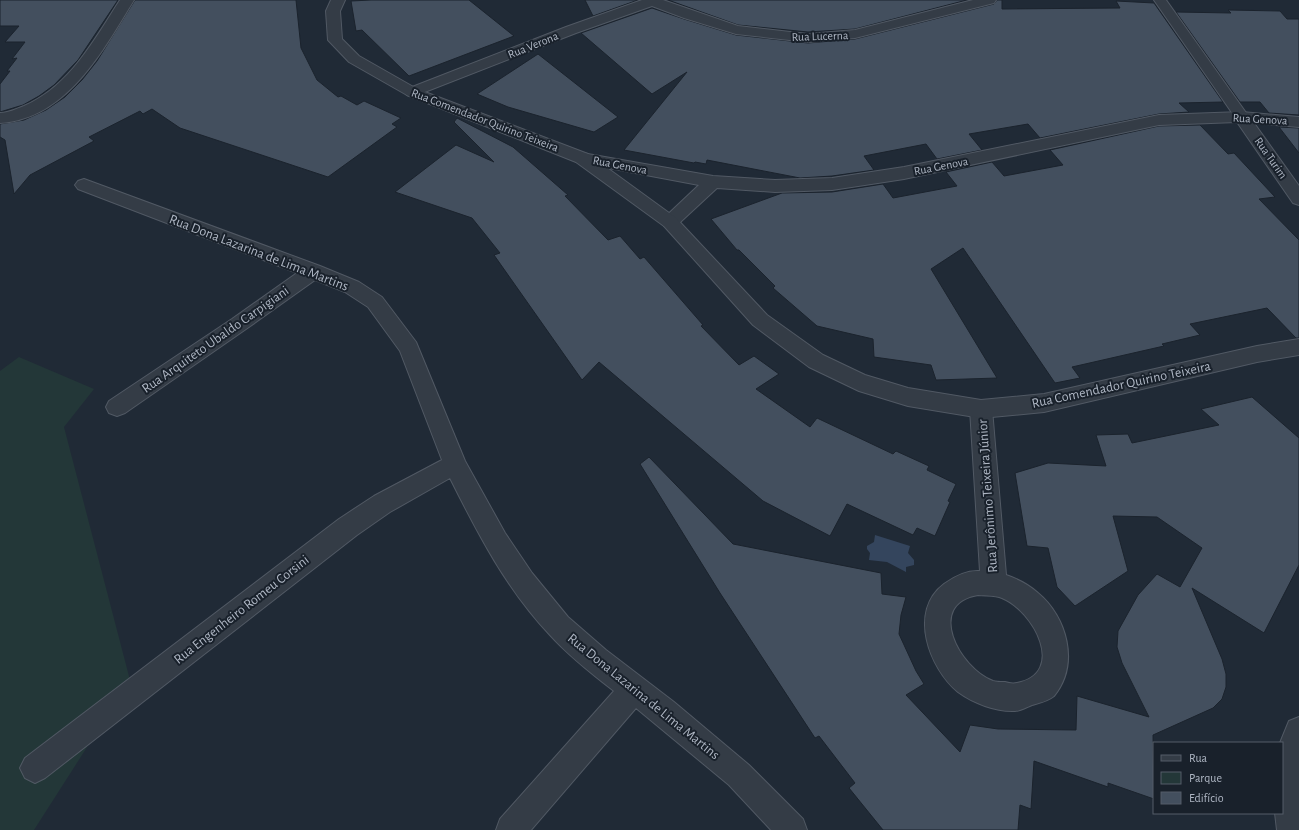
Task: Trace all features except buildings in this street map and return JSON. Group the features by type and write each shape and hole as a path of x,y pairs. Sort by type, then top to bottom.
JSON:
{"street":[{"path":"0,118 33,109 55,96 77,74 127,0"},
{"name":"Rua Comendador Quirino Teixeira","path":"338,0 333,11 335,40 354,59 412,92 582,158 670,222 760,320 816,361 859,382 908,397 981,409 1044,403 1257,354 1299,347"},
{"name":"Rua Verona","path":"412,92 571,30 654,0"},
{"name":"Rua Lucerna","path":"654,0 689,15 736,30 808,38 856,34 989,0"},
{"name":"Rua Genova","path":"582,158 713,182 775,186 832,184 911,172 1159,120 1242,117 1299,122"},
{"name":"Rua Turim","path":"1242,117 1299,200"},
{"path":"670,222 713,182"},
{"name":"Rua Dona Lazarina de Lima Martins","path":"84,185 313,271 352,287 374,302 409,348 455,464 496,541 523,582 559,626 596,660 682,726 739,775 792,830"},
{"name":"Rua Arquiteto Ubaldo Carpigiani","path":"117,407 240,324 313,271"},
{"name":"Rua Jerônimo Teixeira Júnior","path":"981,409 994,584"},
{"name":"Rua Engenheiro Romeu Corsini","path":"35,768 348,527 382,504 455,464"},
{"path":"978,583 994,584 1010,589 1025,598 1038,611 1049,626 1056,659 1052,674 1044,686 1031,695 1015,699 998,697 981,690 964,680 951,666 942,650 937,634 937,618 942,604 950,593 963,586 978,583"},
{"path":"512,830 634,690"},
{"path":"1292,830 1287,787 1294,745 1299,731"}],"lane":[{"path":"1160,0 1242,117"}],"green space":[{"path":"19,357 94,389 64,427 130,680 34,830 0,830 0,371"}],"water":[{"path":"875,535 910,546 908,553 914,560 914,565 906,567 906,572 887,562 869,560 870,553 867,546 874,542"}]}
